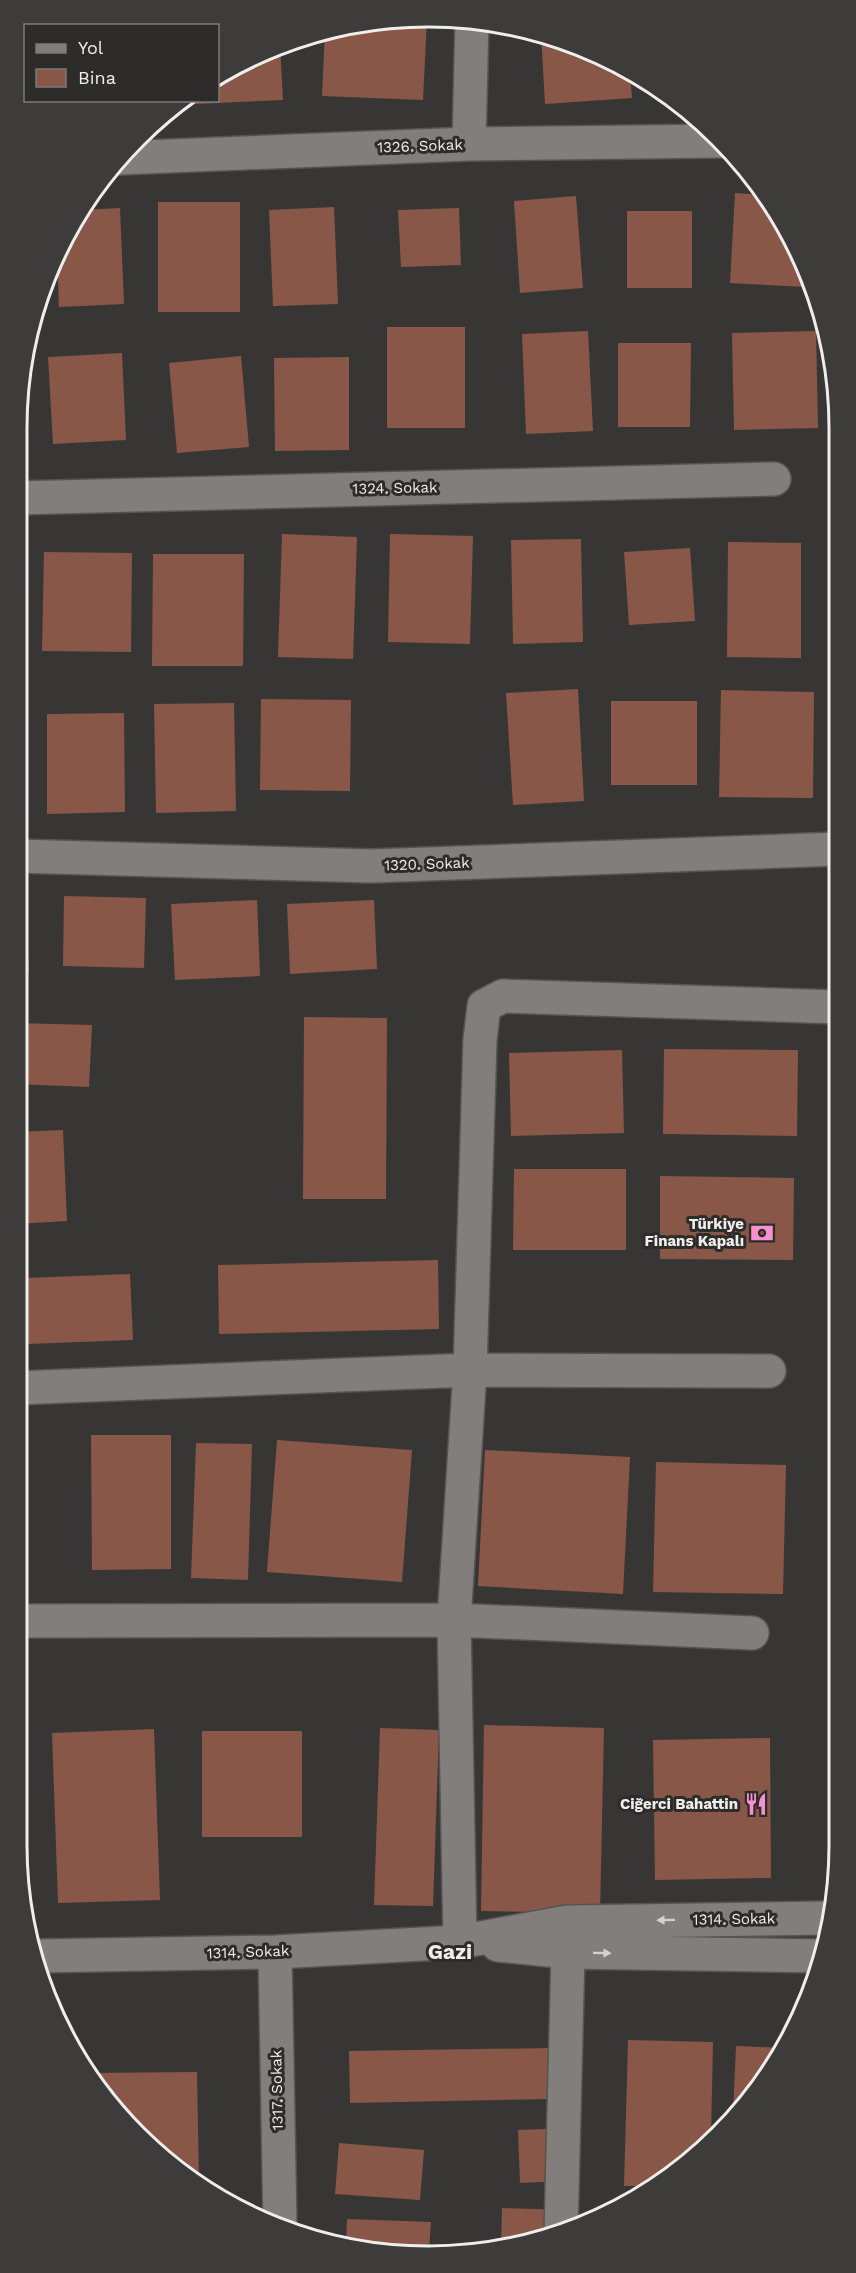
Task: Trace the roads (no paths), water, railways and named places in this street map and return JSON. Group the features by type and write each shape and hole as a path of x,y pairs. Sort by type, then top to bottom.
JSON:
{"street":[{"path":"469,144 472,29"},
{"name":"1326. Sokak","path":"133,157 469,144 709,141"},
{"name":"1324. Sokak","path":"27,498 774,479"},
{"name":"1320. Sokak","path":"27,856 372,866 829,849"},
{"path":"460,1942 454,1620 470,1370 480,1040 484,1006 503,996 829,1007"},
{"path":"27,1388 470,1370 769,1371"},
{"path":"27,1621 454,1620 752,1633"},
{"name":"1314. Sokak","path":"43,1956 275,1952 460,1942 567,1922 822,1918"},
{"name":"1314. Sokak","path":"460,1942 568,1952 813,1956"},
{"name":"1317. Sokak","path":"275,1952 280,2217"},
{"path":"561,2223 568,1952"}],"place":[{"name":"Türkiye Finans Kapalı","path":"762,1233"},
{"name":"Ciğerci Bahattin","path":"756,1804"}],"district":[{"name":"Gazi","path":"450,1951"}]}
